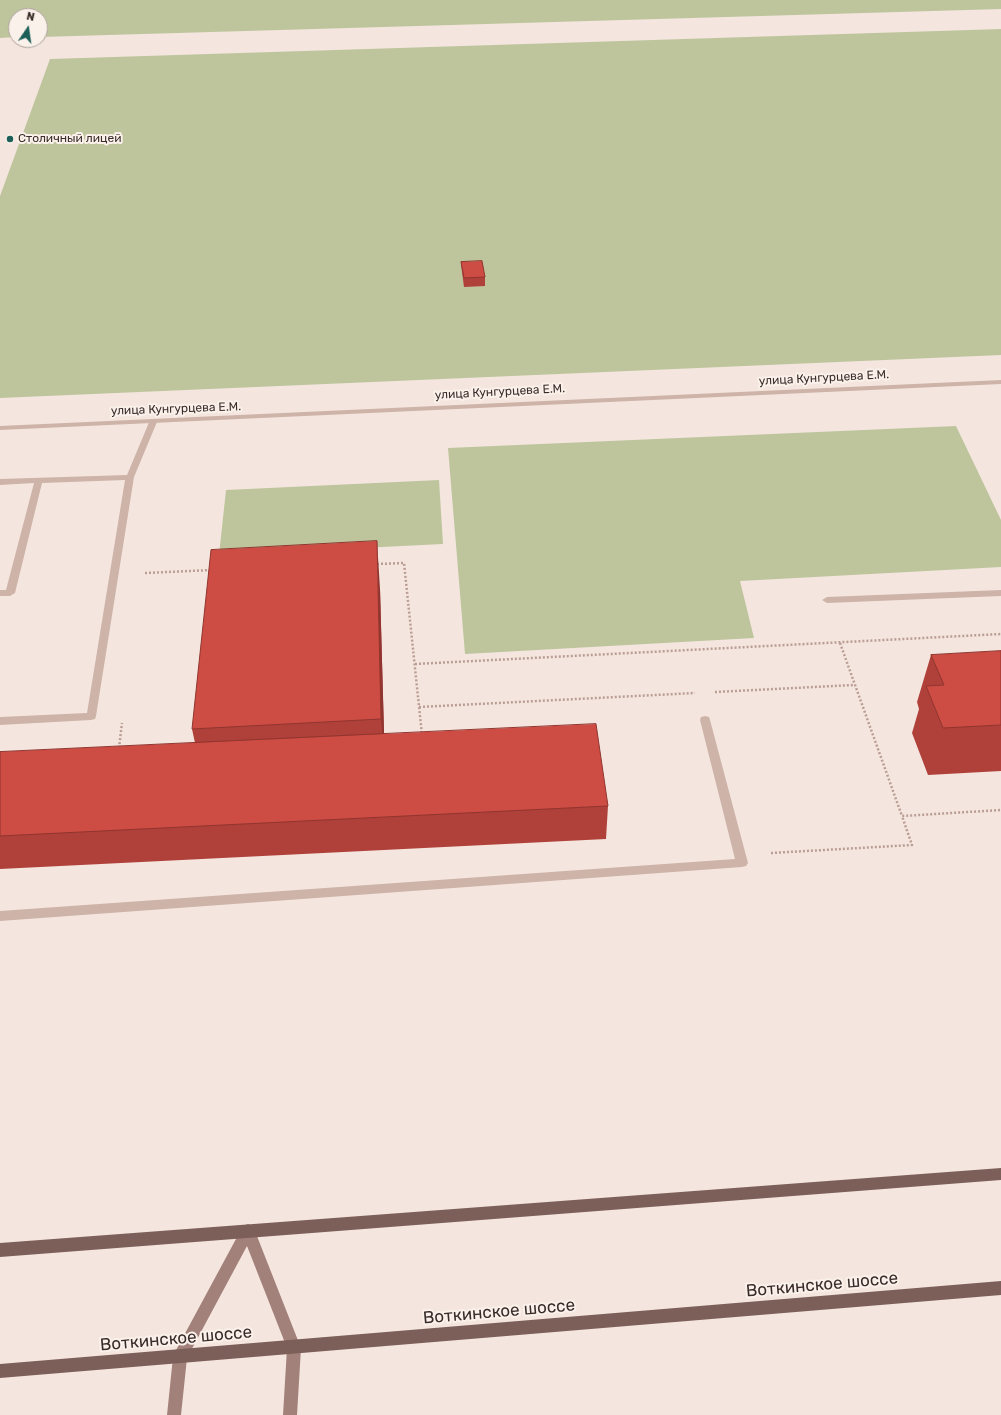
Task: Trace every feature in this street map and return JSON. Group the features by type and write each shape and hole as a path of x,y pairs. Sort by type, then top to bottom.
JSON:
{"main road":[{"path":"0,1250 1001,1174"},
{"path":"248,1231 294,1348 290,1415"},
{"path":"174,1415 180,1357 248,1231"},
{"name":"Воткинское шоссе","path":"0,1371 294,1348 1001,1288"}],"street":[{"name":"улица Кунгурцева Е.М.","path":"0,428 1001,382"},
{"path":"0,721 91,716 130,477 153,422"},
{"path":"0,482 130,477"},
{"path":"0,593 10,593 39,480"},
{"path":"827,600 1001,592"},
{"path":"0,916 742,863 705,720"}],"path":[{"path":"373,564 404,562 423,742"},
{"path":"139,573 217,570"},
{"path":"415,664 1001,634"},
{"path":"840,643 902,816 1001,810"},
{"path":"712,692 854,685"},
{"path":"419,707 696,693"},
{"path":"119,749 122,718"}],"green space":[{"path":"0,0 1001,0 1001,9 48,37 48,8 8,8 8,38 0,38"},
{"path":"1001,29 1001,355 0,398 0,196 50,59"},
{"path":"956,426 1001,520 1001,567 740,581 754,638 465,654 448,448"},
{"path":"439,480 443,544 219,555 226,490"}],"building":[{"path":"482,261 485,277 464,278 461,262"},
{"path":"377,541 381,719 192,729 211,550"},
{"path":"1001,651 1001,725 943,728 926,686 944,685 931,655"},
{"path":"596,724 608,806 0,836 0,752"}],"place":[{"name":"Столичный лицей","path":"10,139"}]}
